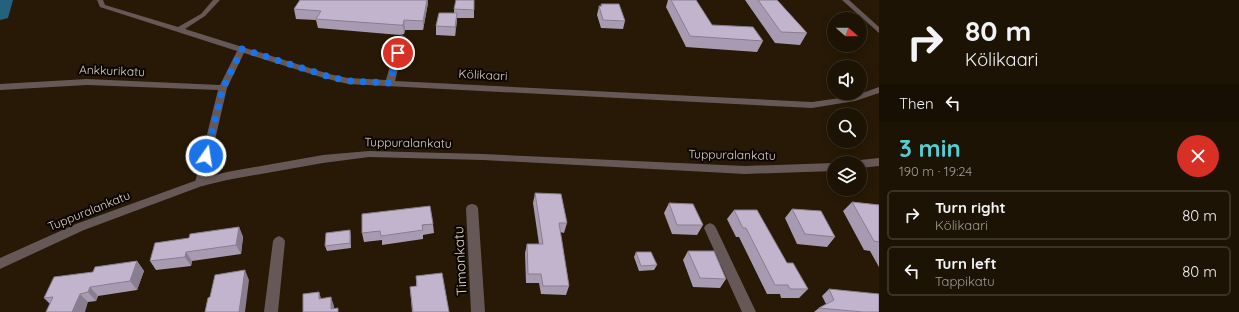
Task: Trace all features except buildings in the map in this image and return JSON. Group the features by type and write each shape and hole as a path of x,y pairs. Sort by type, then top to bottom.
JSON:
{"street":[{"name":"Kölikaari","path":"100,0 102,6 327,76 348,81 812,104 844,101 871,94 879,90"},
{"path":"179,30 203,15 217,0"},
{"path":"845,0 879,32"},
{"path":"390,83 402,38"},
{"path":"200,183 223,88 242,49"},
{"name":"Ankkurikatu","path":"0,87 87,82 223,88"},
{"name":"Tuppuralankatu","path":"0,264 80,227 200,183 227,176 315,160 369,154 484,157 745,170 827,167"},
{"path":"867,163 879,162"},
{"name":"Timonkatu","path":"472,208 478,312"},
{"path":"710,228 749,312"},
{"path":"271,312 279,241"}],"water":[{"path":"0,0 13,0 8,18 0,20"}],"route":[{"path":"206,156 223,88 242,49 327,76 348,81 390,83 398,53"}]}
